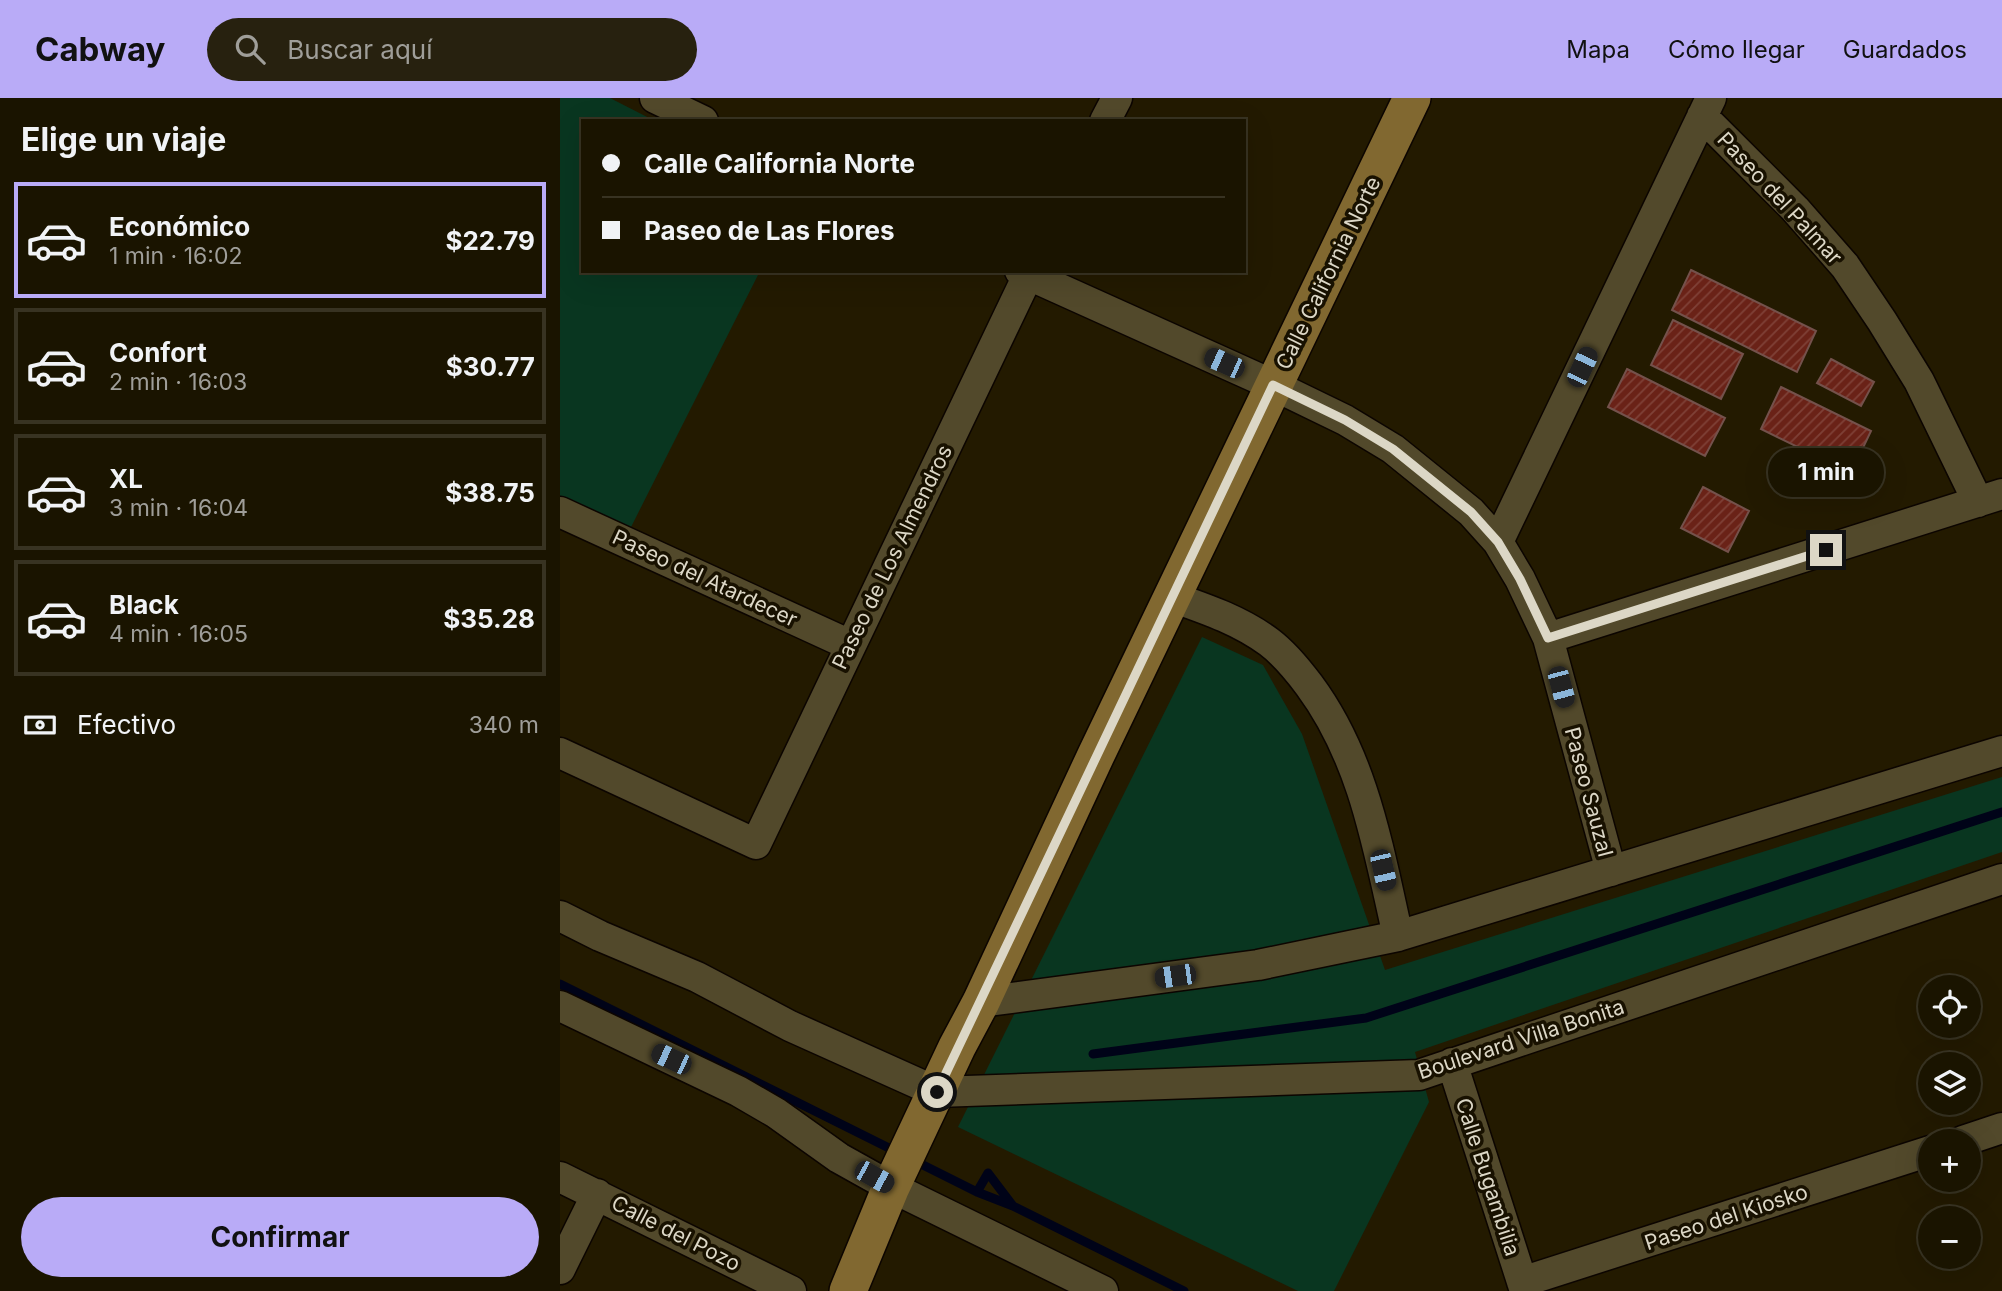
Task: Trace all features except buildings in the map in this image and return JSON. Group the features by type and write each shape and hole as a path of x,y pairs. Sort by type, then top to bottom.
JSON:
{"main road":[{"name":"Calle California Norte","path":"891,1187 1412,98"},
{"path":"848,1291 891,1187"}],"street":[{"path":"655,98 699,119"},
{"path":"1106,119 1116,98"},
{"path":"1498,542 1706,107"},
{"name":"Paseo del Palmar","path":"1706,107 1844,266 1882,321 1990,498"},
{"name":"Paseo Sauzal","path":"1026,273 1345,420 1393,449 1471,512 1498,542 1520,579 1548,638 1611,871"},
{"name":"Paseo de Los Almendros","path":"560,753 756,844 1026,273"},
{"path":"1548,638 1990,498"},
{"name":"Paseo del Atardecer","path":"560,512 850,645"},
{"path":"1172,597 1228,617 1269,642 1293,664 1322,702 1359,779 1373,825 1398,936"},
{"path":"981,1002 1258,965 1398,936 2002,751"},
{"name":"Boulevard Villa Bonita","path":"937,1092 1419,1074 2002,879"},
{"path":"560,916 696,977 790,1026 937,1092"},
{"path":"560,1006 757,1101 839,1158 891,1187 1103,1291"},
{"name":"Calle Bugambilia","path":"1452,1063 1524,1286"},
{"path":"1981,1135 2002,1129"},
{"name":"Paseo del Kiosko","path":"1524,1286 1918,1156"},
{"name":"Calle del Pozo","path":"560,1177 791,1291"},
{"path":"560,1269 597,1194"}],"green space":[{"path":"560,98 610,98 651,119 581,119 581,273 759,273 623,543 560,511"},
{"path":"1202,637 1263,665 1302,734 1385,970 2002,777 2002,852 1415,1052 1429,1102 1334,1291 1298,1291 958,1127"}],"waterway":[{"path":"1093,1054 1366,1018 2002,812"},
{"path":"560,984 897,1152"},
{"path":"913,1160 977,1192"},
{"path":"1013,1206 988,1173 977,1192 1013,1206 1184,1291"}],"route":[{"path":"937,1092 1273,385 1345,420 1393,449 1471,512 1498,542 1520,579 1548,638 1826,550"}]}
